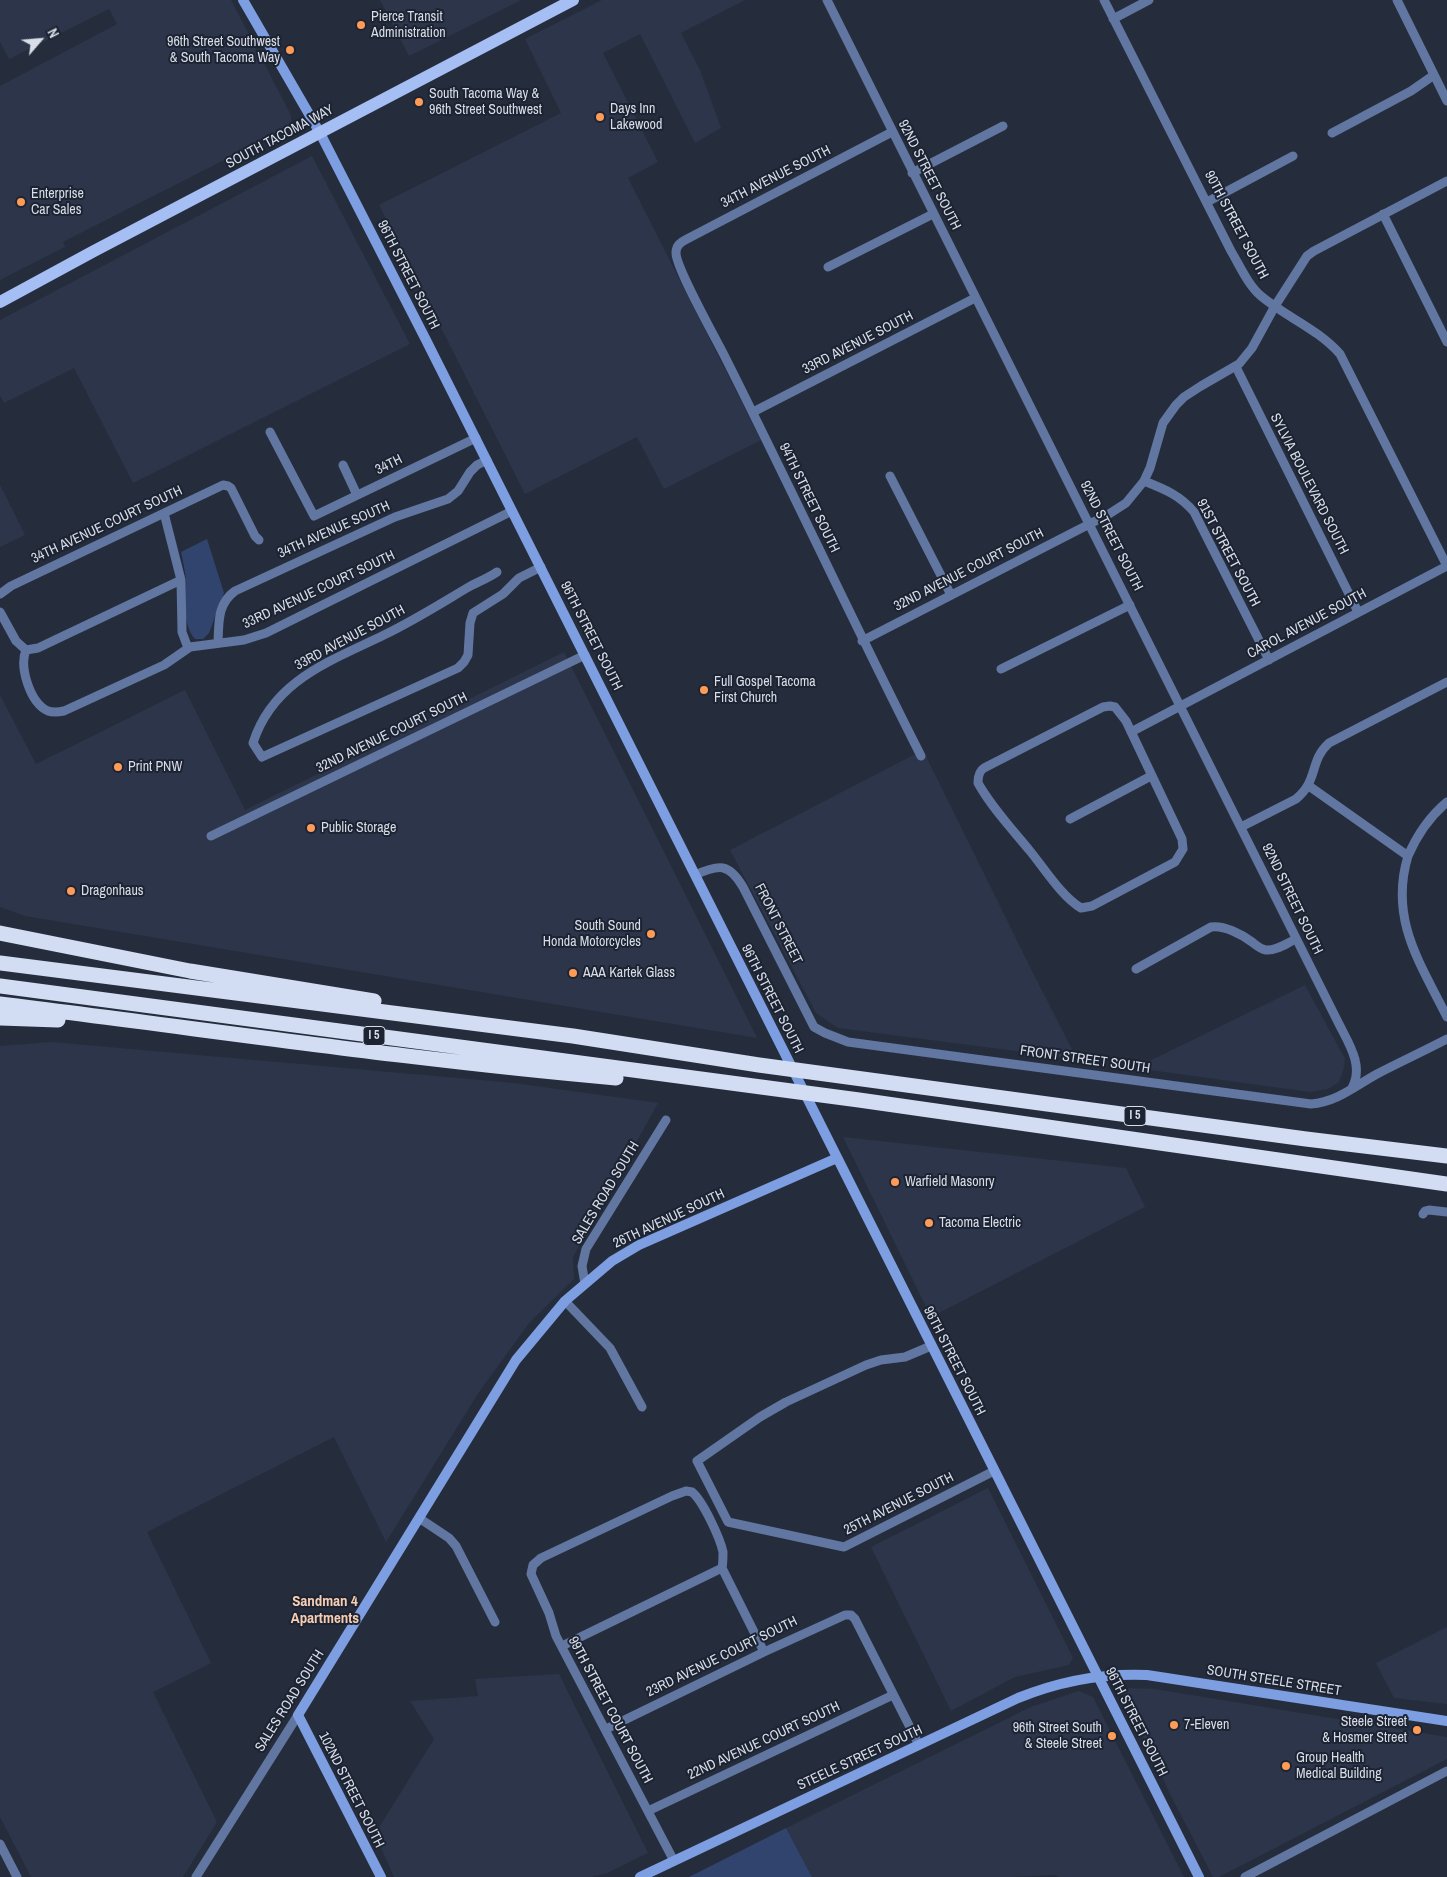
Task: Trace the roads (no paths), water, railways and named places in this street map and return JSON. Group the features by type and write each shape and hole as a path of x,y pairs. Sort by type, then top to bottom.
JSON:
{"highway":[{"path":"0,933 190,971 573,1036"},
{"name":"I 5","path":"0,963 573,1036 759,1065 1287,1137 1447,1156"},
{"name":"I 5","path":"0,986 859,1100 1447,1184"},
{"path":"0,1004 318,1046 568,1074 747,1086"},
{"path":"0,1018 151,1023"}],"main road":[{"name":"96TH STREET SOUTH","path":"243,0 320,133 476,438 1199,1877"},
{"name":"SOUTH TACOMA WAY","path":"0,302 320,133 557,4 573,0"},
{"name":"26TH AVENUE SOUTH","path":"516,1360 565,1301 612,1261 645,1242 837,1158"},
{"name":"SALES ROAD SOUTH","path":"298,1715 516,1360"},
{"name":"SOUTH STEELE STREET","path":"1097,1676 1132,1674 1155,1676 1447,1721"},
{"name":"STEELE STREET SOUTH","path":"640,1877 1034,1692 1064,1682 1097,1676"},
{"name":"102ND STREET SOUTH","path":"298,1715 381,1877"}],"street":[{"name":"92ND STREET SOUTH","path":"827,0 1339,1024 1358,1072 1352,1088"},
{"name":"90TH STREET SOUTH","path":"1104,0 1231,251 1252,286 1260,296 1324,338 1340,354 1447,566"},
{"path":"1113,19 1149,0"},
{"path":"1397,0 1447,101"},
{"path":"1332,133 1411,91 1434,75"},
{"path":"912,173 1003,126"},
{"name":"34TH AVENUE SOUTH","path":"676,250 679,244 700,232 892,132"},
{"path":"1207,202 1293,156"},
{"path":"1236,367 1252,348 1275,306 1307,256 1447,181"},
{"path":"828,267 933,214"},
{"path":"1384,214 1447,342"},
{"name":"94TH STREET SOUTH","path":"676,250 676,256 682,271 753,412 862,641 921,756"},
{"name":"33RD AVENUE SOUTH","path":"753,412 975,298"},
{"name":"32ND AVENUE COURT SOUTH","path":"862,641 1115,511 1126,502 1144,481 1150,468 1163,423 1176,405 1184,397 1201,386 1236,367"},
{"name":"SYLVIA BOULEVARD SOUTH","path":"1236,367 1358,612"},
{"name":"34TH","path":"270,432 314,516 476,438"},
{"name":"34TH AVENUE SOUTH","path":"218,643 221,610 225,601 233,592 285,566 319,553 395,518 448,499 458,491 470,472 477,465 487,460"},
{"path":"343,465 358,495"},
{"path":"890,476 952,595"},
{"name":"91ST STREET SOUTH","path":"1144,481 1172,492 1181,498 1194,512 1269,660"},
{"name":"34TH AVENUE COURT SOUTH","path":"0,594 11,586 221,486 228,485 231,488 255,536 259,540"},
{"name":"33RD AVENUE COURT SOUTH","path":"26,650 23,667 29,686 40,705 52,712 64,711 168,663 188,648 248,640 266,633 512,511"},
{"path":"164,513 181,580 182,632 188,648"},
{"name":"CAROL AVENUE SOUTH","path":"1131,732 1447,566"},
{"name":"33RD AVENUE SOUTH","path":"497,572 407,624 322,665 300,678 276,701 258,727 253,742 262,757 458,668 468,655 470,623 473,613 503,594 518,578 541,567"},
{"path":"0,612 18,643 26,650 36,649 181,580"},
{"path":"1001,669 1130,605"},
{"name":"32ND AVENUE COURT SOUTH","path":"211,836 585,655"},
{"path":"1241,827 1296,799 1309,786 1319,755 1329,744 1447,682"},
{"path":"1103,707 1115,707 1126,721 1151,776 1182,839 1183,849 1175,862 1092,906 1081,908 1056,884 991,803 978,783 980,770 1103,707"},
{"path":"1070,819 1151,776"},
{"path":"1309,786 1408,856"},
{"path":"1447,802 1426,823 1416,839 1408,856 1401,896 1405,926 1411,945 1447,1017"},
{"name":"FRONT STREET","path":"695,875 708,869 722,867 731,870 738,877 814,1027"},
{"path":"1136,969 1216,926 1251,941 1266,950 1296,939"},
{"name":"FRONT STREET SOUTH","path":"814,1027 848,1042 1302,1104 1318,1104 1332,1100 1344,1095 1352,1088"},
{"path":"1352,1088 1447,1040"},
{"name":"SALES ROAD SOUTH","path":"584,1284 582,1266 586,1249 666,1120"},
{"path":"1423,1214 1425,1211 1430,1210 1447,1212"},
{"path":"565,1301 610,1348 620,1363 642,1407"},
{"name":"25TH AVENUE SOUTH","path":"931,1346 914,1354 866,1365 786,1402 760,1417 697,1461 728,1522 844,1547 994,1471"},
{"name":"99TH STREET COURT SOUTH","path":"674,1861 562,1646 552,1625 549,1612 533,1579 532,1568 537,1560 546,1555 678,1493 690,1491 700,1501 717,1536 723,1553 722,1568"},
{"path":"420,1518 449,1538 456,1546 495,1622"},
{"path":"562,1646 722,1568 764,1652"},
{"name":"23RD AVENUE COURT SOUTH","path":"606,1729 842,1615 851,1615 855,1619 893,1696"},
{"path":"893,1696 919,1745"},
{"name":"22ND AVENUE COURT SOUTH","path":"648,1811 893,1696"},
{"name":"SALES ROAD SOUTH","path":"196,1877 298,1715"},
{"path":"1245,1877 1447,1771"},
{"path":"0,1844 17,1877"}],"place":[{"name":"Pierce Transit Administration","path":"361,25"},
{"name":"96th Street Southwest & South Tacoma Way","path":"290,50"},
{"name":"South Tacoma Way & 96th Street Southwest","path":"419,102"},
{"name":"Days Inn Lakewood","path":"600,117"},
{"name":"Enterprise Car Sales","path":"21,202"},
{"name":"Full Gospel Tacoma First Church","path":"704,690"},
{"name":"Print PNW","path":"118,767"},
{"name":"Public Storage","path":"311,828"},
{"name":"Dragonhaus","path":"71,891"},
{"name":"South Sound Honda Motorcycles","path":"651,934"},
{"name":"AAA Kartek Glass","path":"573,973"},
{"name":"Warfield Masonry","path":"895,1182"},
{"name":"Tacoma Electric","path":"929,1223"},
{"name":"7-Eleven","path":"1174,1725"},
{"name":"Steele Street & Hosmer Street","path":"1417,1730"},
{"name":"96th Street South & Steele Street","path":"1112,1736"},
{"name":"Group Health Medical Building","path":"1286,1766"}],"district":[{"name":"Sandman 4 Apartments","path":"325,1610"}]}
